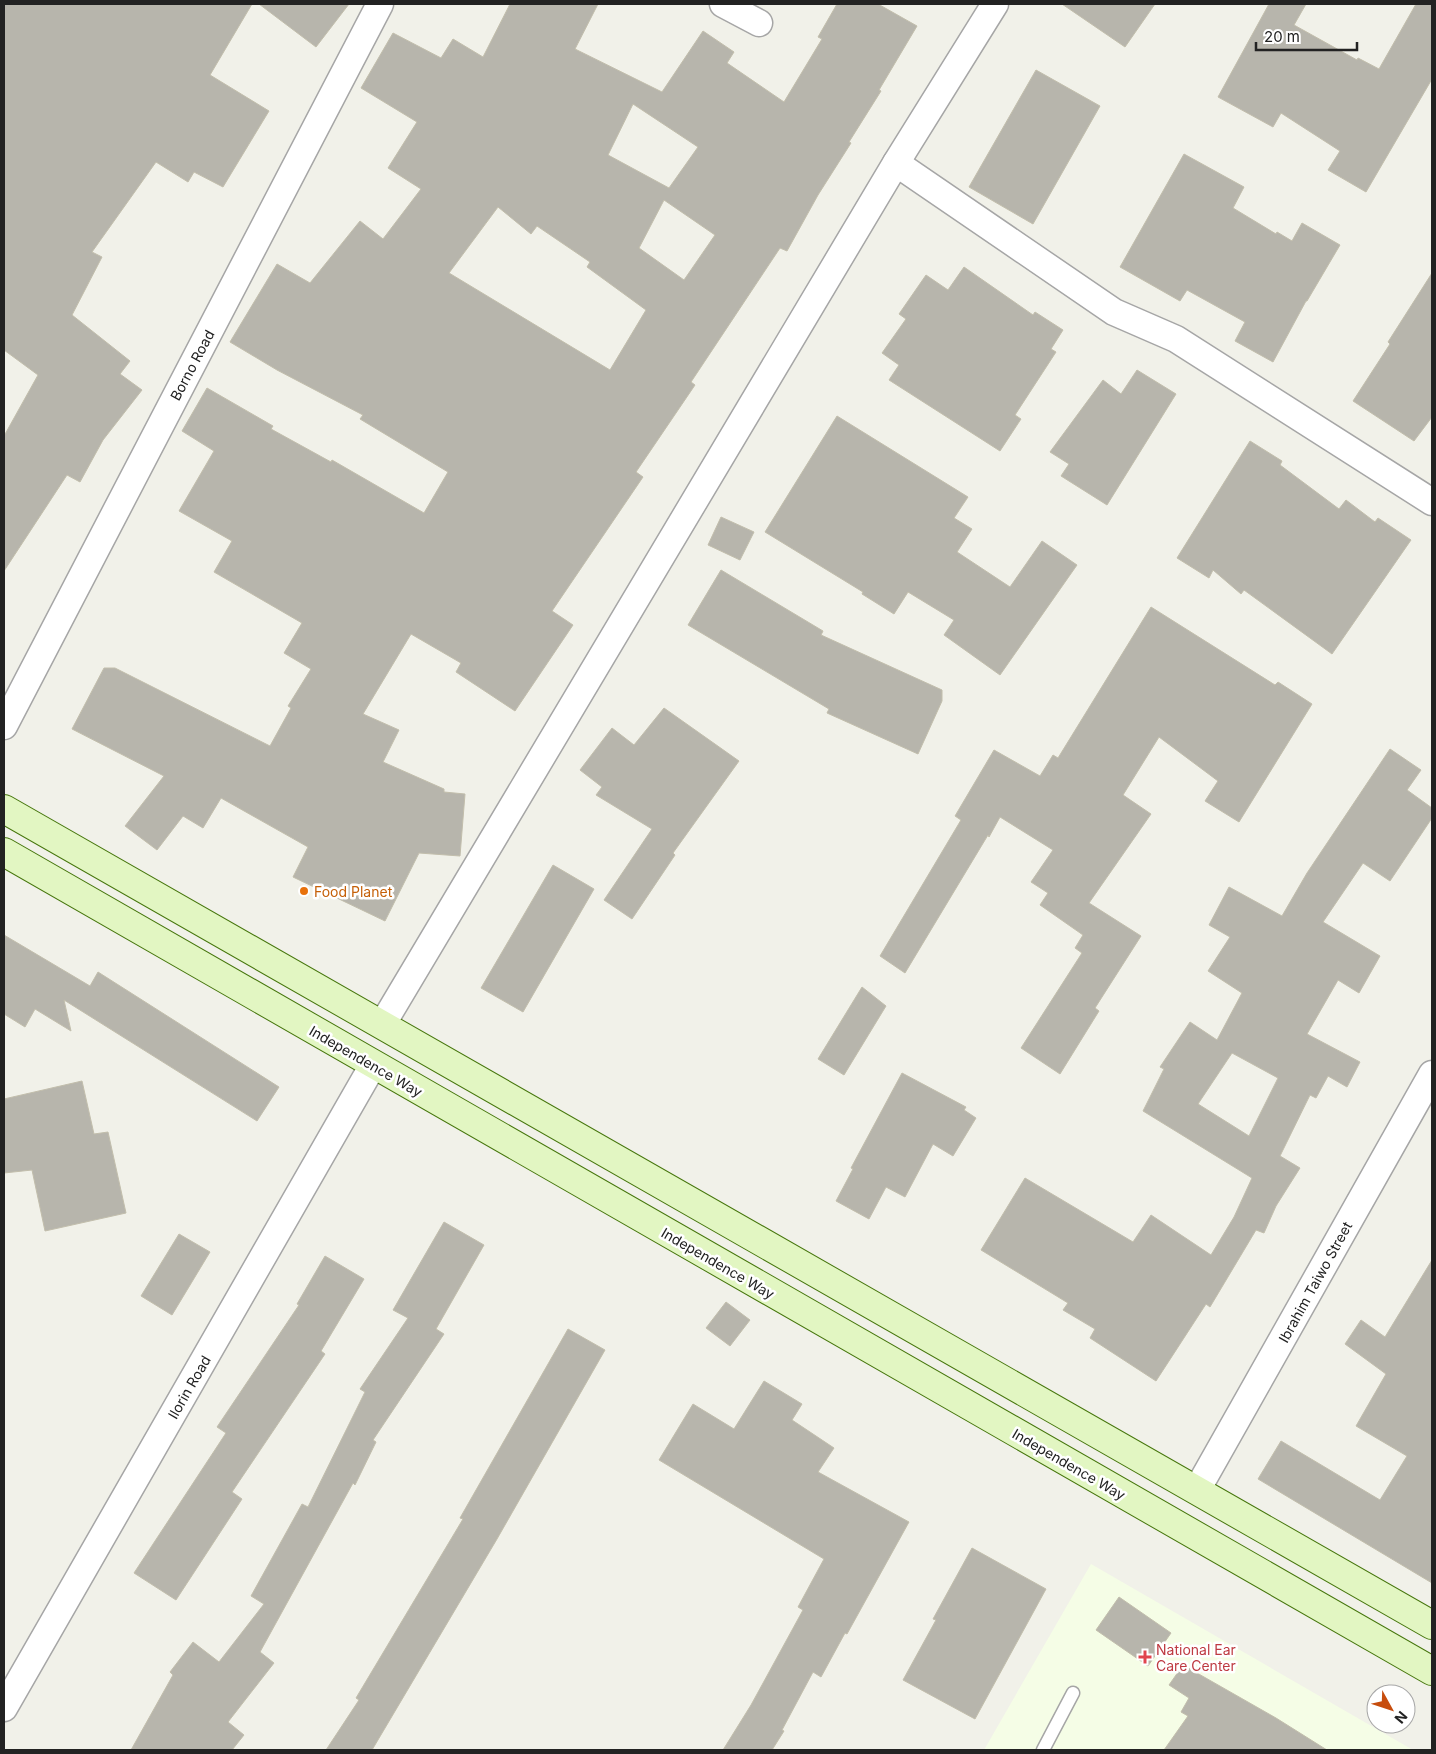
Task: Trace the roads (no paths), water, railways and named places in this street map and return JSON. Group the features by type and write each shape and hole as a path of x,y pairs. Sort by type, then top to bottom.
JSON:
{"main road":[{"path":"4,809 1432,1625"},
{"name":"Independence Way","path":"4,852 1432,1672"}],"street":[{"name":"Borno Road","path":"4,726 380,4"},
{"path":"723,4 759,23"},
{"path":"382,1025 896,163 995,4"},
{"path":"896,163 1114,312 1176,339 1432,502"},
{"name":"Ilorin Road","path":"4,1708 374,1065"},
{"name":"Ibrahim Taiwo Street","path":"1197,1490 1432,1074"}],"lane":[{"path":"1042,1750 1073,1693"}],"place":[{"name":"Food Planet","path":"304,891"},
{"name":"National Ear Care Center","path":"1145,1657"}]}
